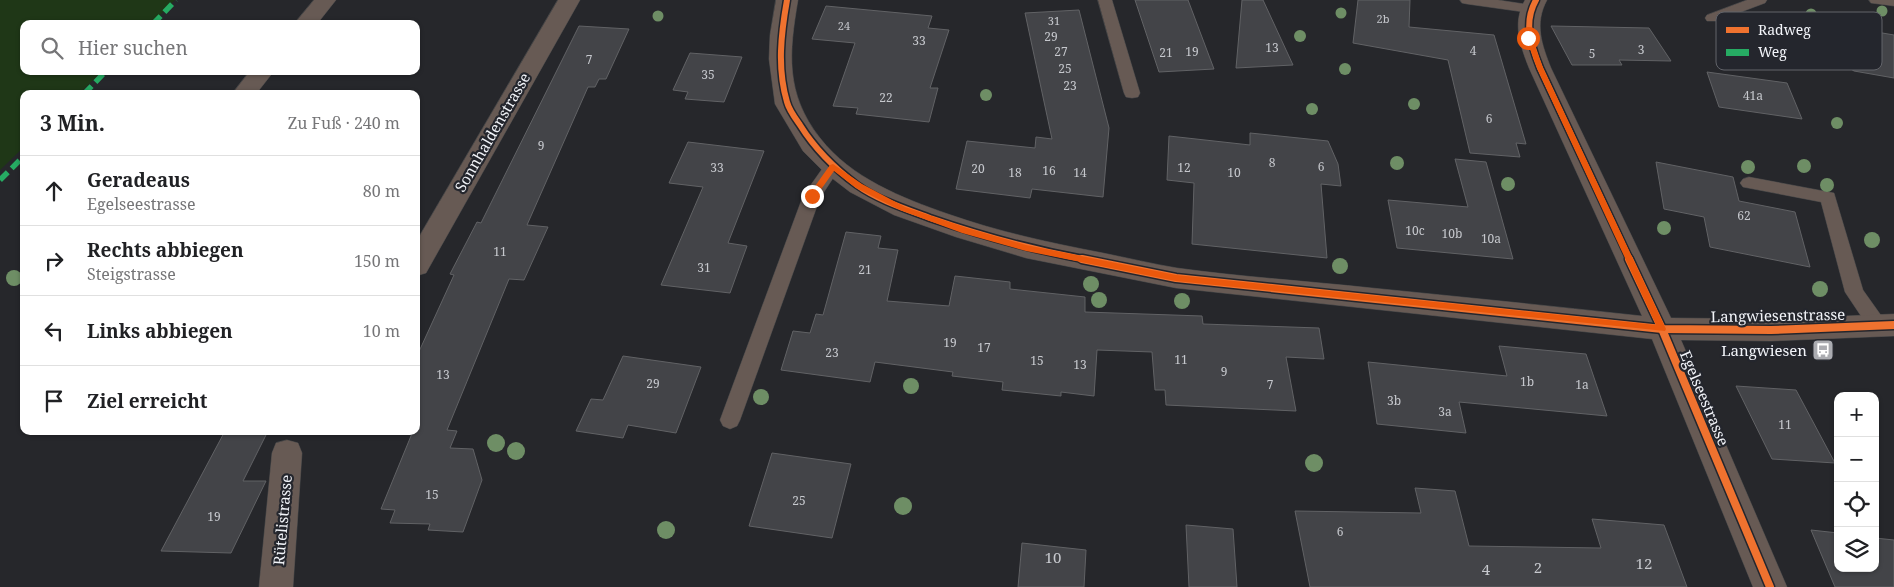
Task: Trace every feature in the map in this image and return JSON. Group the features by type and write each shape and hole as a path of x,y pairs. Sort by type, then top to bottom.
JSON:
{"street":[{"path":"308,20 326,0"},
{"name":"Sonnhaldenstrasse","path":"420,259 569,0"},
{"name":"Langwiesenstrasse","path":"787,0 781,35 780,59 782,81 787,104 812,145 833,166 859,186 903,208 965,230 1026,248 1186,279 1662,329 1741,330 1886,326"},
{"name":"Egelseestrasse","path":"1534,4 1528,38 1540,68 1662,329 1770,587"},
{"path":"247,90 260,75"},
{"name":"Rütelistrasse","path":"276,587 287,453"}],"lane":[{"path":"1105,0 1132,93"},
{"path":"1467,0 1534,4"},
{"path":"1728,12 1760,0"},
{"path":"1876,0 1894,2"},
{"path":"1712,18 1716,16"},
{"path":"730,420 812,196 833,166"},
{"path":"1750,183 1828,197 1854,292 1886,326"}],"green space":[{"path":"0,0 175,0 155,20 20,20 20,75 98,75 83,90 20,90 20,151 0,170"}],"building":[{"path":"1135,0 1188,0 1214,69 1159,72"},
{"path":"1242,0 1263,0 1293,65 1236,68"},
{"path":"1358,0 1410,0 1409,27 1494,35 1526,144 1516,143 1520,157 1470,153 1448,60 1353,43"},
{"path":"826,6 932,16 928,28 949,30 930,88 938,88 929,122 856,114 858,108 833,106 855,43 812,39"},
{"path":"1079,10 1109,128 1103,197 1032,189 1030,198 956,189 967,141 1035,148 1036,137 1052,139 1025,13"},
{"path":"579,26 629,29 606,79 599,79 595,87 588,87 527,225 548,227 524,280 509,279 447,430 457,431 450,448 473,449 482,480 463,532 428,530 430,524 390,523 395,510 381,509 411,435 420,435 420,349 454,275 450,274 477,222 481,223"},
{"path":"1551,26 1649,28 1671,61 1619,60 1622,65 1572,65"},
{"path":"1882,33 1894,35 1894,78 1852,70 1882,70"},
{"path":"690,53 742,57 724,102 685,99 688,92 673,90"},
{"path":"1707,72 1787,83 1802,119 1719,107"},
{"path":"1250,133 1328,141 1338,164 1341,186 1321,184 1327,258 1192,244 1194,183 1167,180 1169,136 1250,145"},
{"path":"688,142 764,151 728,243 747,246 730,293 661,285 703,187 669,183"},
{"path":"1455,159 1486,162 1513,259 1397,248 1388,200 1468,207"},
{"path":"1656,162 1733,177 1739,201 1795,212 1810,267 1710,247 1704,217 1664,209"},
{"path":"846,232 881,236 878,248 898,250 887,301 949,306 955,276 1010,282 1010,289 1085,297 1085,312 1202,316 1203,324 1319,328 1324,359 1286,357 1296,411 1166,405 1165,390 1155,390 1152,352 1097,350 1094,396 1061,392 1061,396 1002,390 1003,382 952,376 953,372 875,362 870,382 781,370 793,331 810,333 816,314 823,315"},
{"path":"1499,346 1586,354 1607,416 1459,402 1466,433 1377,424 1368,362 1507,376"},
{"path":"623,356 701,367 676,433 628,425 623,438 576,431 591,399 603,400"},
{"path":"1736,386 1796,390 1834,463 1772,459"},
{"path":"223,435 266,435 243,481 266,481 231,553 161,551"},
{"path":"772,453 851,464 832,538 749,526"},
{"path":"1415,488 1455,491 1469,546 1601,548 1592,519 1664,525 1687,587 1310,587 1295,511 1421,513"},
{"path":"1186,525 1233,529 1237,587 1189,587"},
{"path":"1811,530 1834,533 1834,572 1879,572 1879,538 1894,540 1894,587 1835,587"},
{"path":"1022,543 1086,550 1084,587 1018,587"}],"marked path":[{"path":"157,20 176,0"},
{"path":"88,90 102,75"},
{"path":"0,180 20,160"}],"cycle path":[{"path":"787,0 781,35 780,59 782,81 787,104 812,145 833,166 859,186 903,208 965,230 1026,248 1176,278 1662,329 1771,330 1894,325"},
{"path":"1536,0 1531,9 1529,39 1540,68 1662,329 1770,587"}],"place":[{"name":"Langwiesen","path":"1823,350"}],"route":[{"path":"812,196 833,166 859,186 903,208 965,230 1026,248 1176,278 1662,329 1540,68 1528,38"}]}
